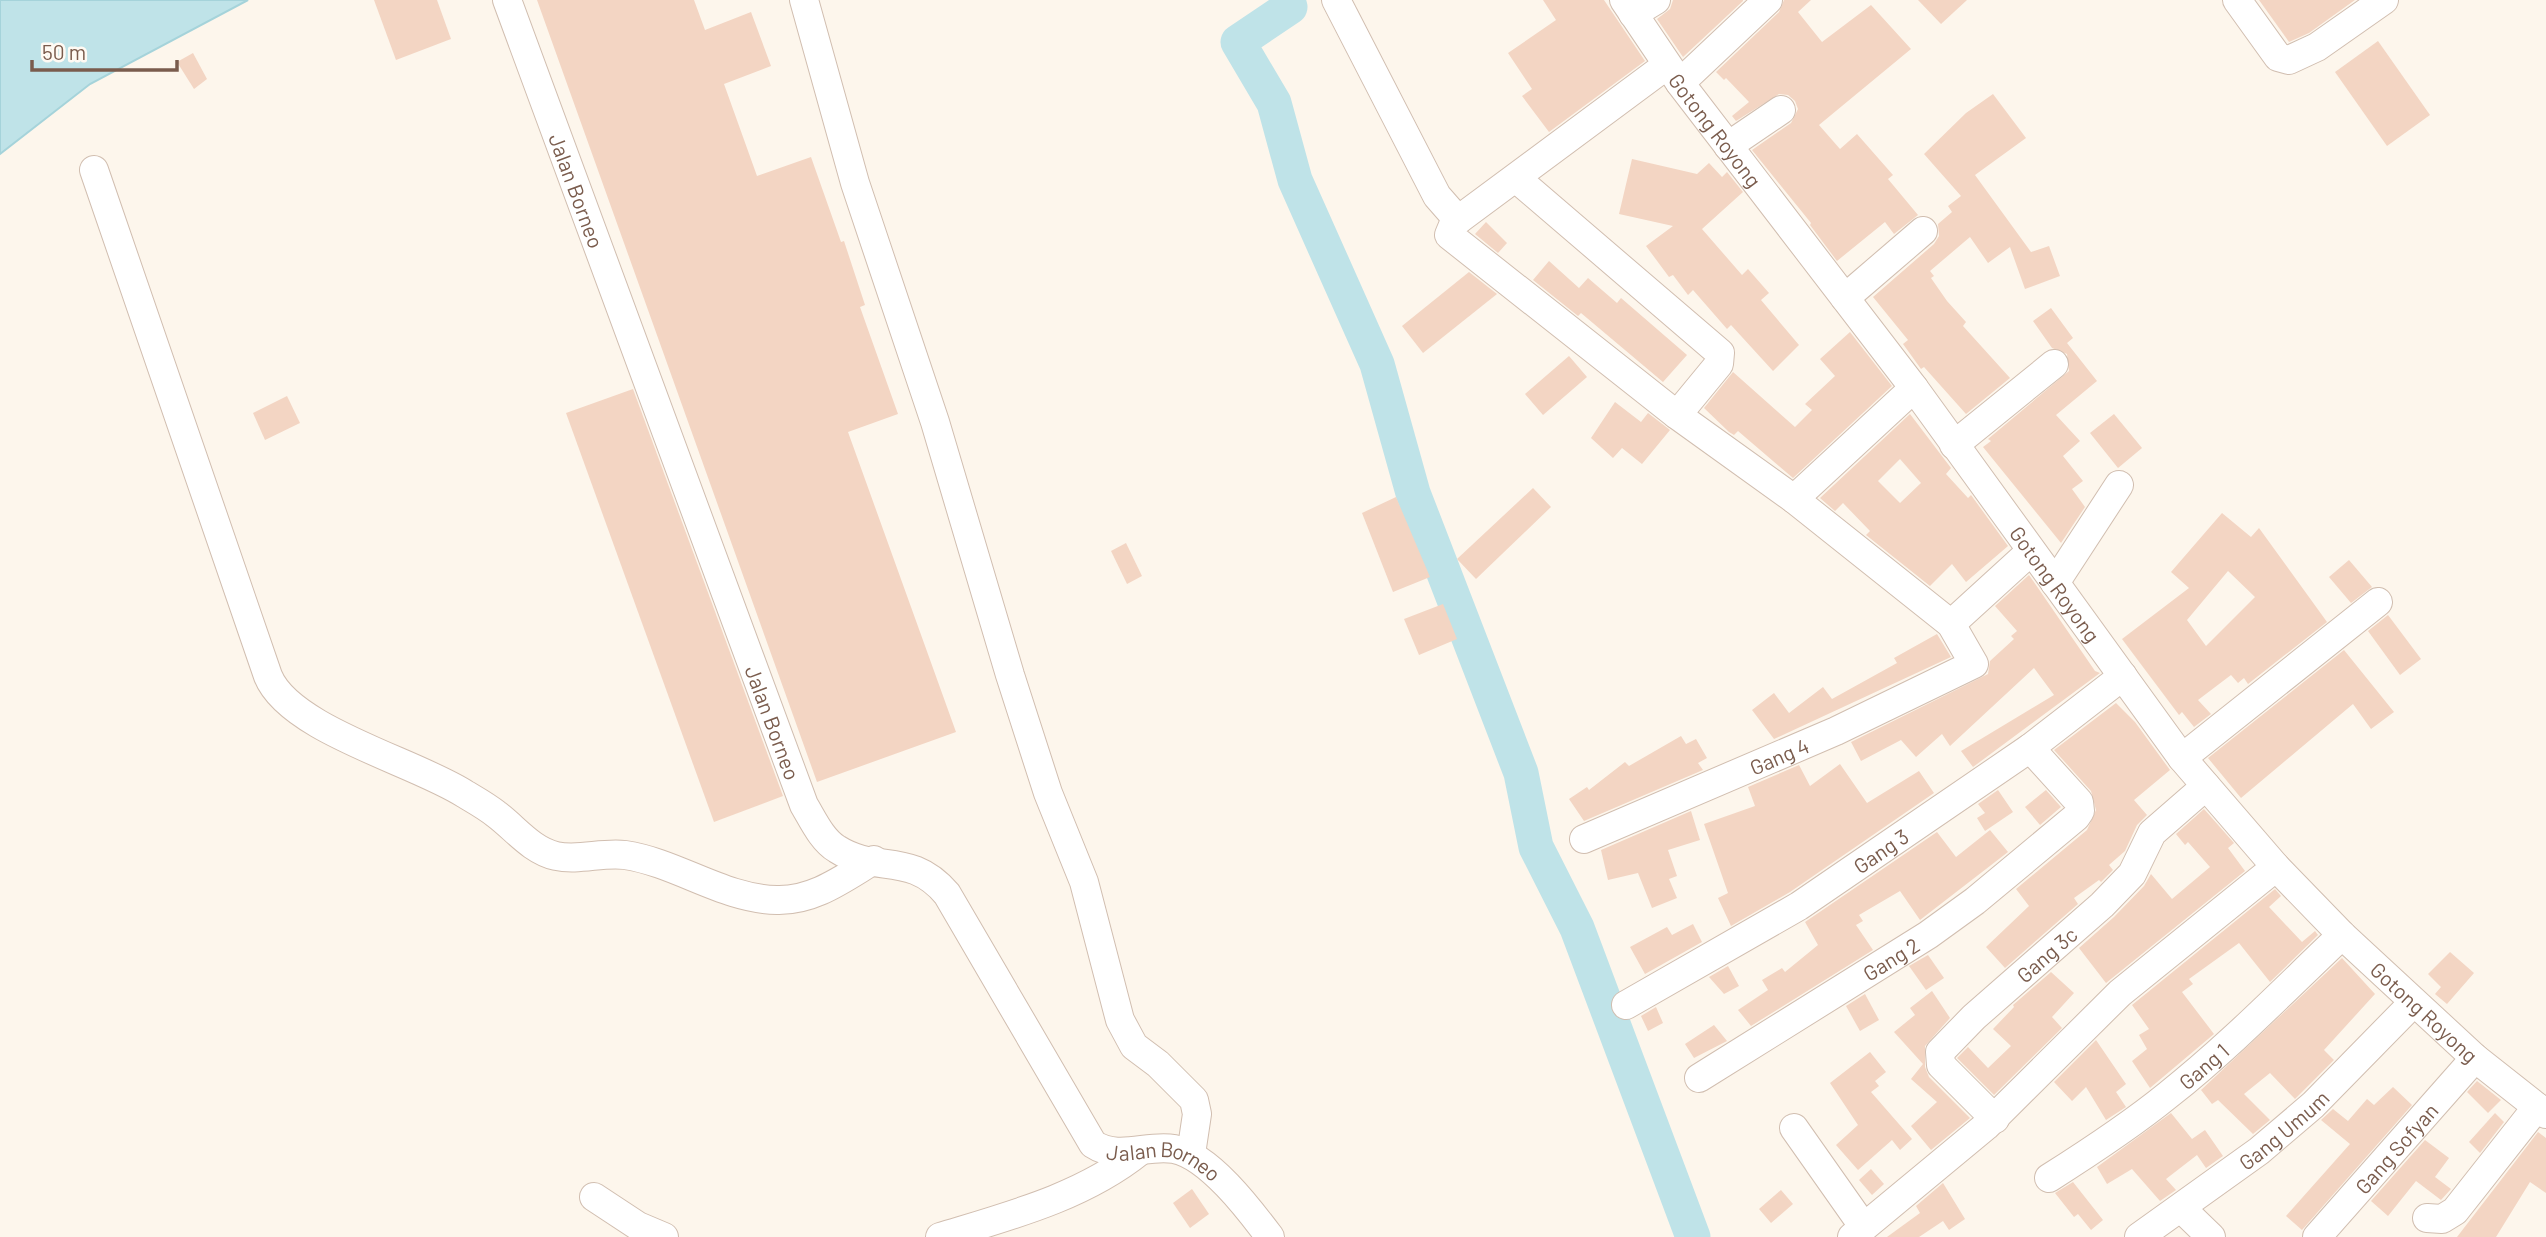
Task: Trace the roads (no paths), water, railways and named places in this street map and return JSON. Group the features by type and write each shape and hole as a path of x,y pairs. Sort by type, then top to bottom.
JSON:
{"street":[{"name":"Jalan Borneo","path":"507,0 804,805 835,848 852,856 922,871 936,881 947,894 1093,1144 1107,1150 1172,1148 1191,1154 1231,1190 1270,1237"},
{"path":"804,0 855,183 935,422 1010,675 1048,793 1084,882 1120,1020 1134,1046 1158,1064 1194,1100 1197,1114 1191,1154"},
{"path":"1336,0 1437,197 1458,220"},
{"path":"1768,0 1673,74 1458,220 1451,226 1451,238 1677,415 1794,499 1951,624 2031,551"},
{"path":"2237,0 2278,57 2289,60 2317,47 2384,0"},
{"name":"Gotong Royong","path":"1637,5 1673,74 1914,388 2182,758 2276,867 2342,935 2475,1058 2542,1110"},
{"path":"1728,146 1781,110"},
{"path":"94,170 268,676 274,690 294,708 397,763 441,778 496,814 534,847 556,856 627,855 743,897 779,901 808,897 874,860"},
{"path":"1517,179 1720,353 1719,365 1677,415"},
{"path":"1844,298 1923,231"},
{"path":"1954,445 2054,364"},
{"path":"1794,499 1914,388"},
{"path":"2055,583 2119,485"},
{"path":"2182,758 2378,602"},
{"name":"Gang 4","path":"1584,839 1836,731 1972,667 1973,658 1951,624"},
{"name":"Gang 3","path":"1626,1005 1799,906 2030,748 2123,676"},
{"name":"Gang 2","path":"1699,1078 1928,935 1975,901 2079,814 2079,802 2030,748"},
{"name":"Gang 3c","path":"1995,1119 1941,1065 1940,1052 1974,1017 2102,905 2132,874 2152,833 2206,786"},
{"path":"1794,1128 1857,1232 1917,1187 1995,1119 2120,993 2276,867"},
{"name":"Gang 1","path":"2049,1178 2114,1136 2170,1094 2225,1048 2342,935"},
{"name":"Gang Umum","path":"2139,1237 2259,1152 2313,1105 2413,1003"},
{"name":"Gang Sofyan","path":"2317,1237 2475,1058"},
{"path":"2427,1218 2442,1219 2455,1211 2542,1110"},
{"path":"940,1237 1076,1192 1119,1168 1140,1151"},
{"path":"594,1197 638,1226 664,1237"},
{"path":"2181,1208 2211,1237"}],"water":[{"path":"0,0 248,0 90,84 0,154"}],"waterway":[{"path":"1288,0 1290,7 1238,42 1274,103 1295,180 1377,364 1413,493 1521,773 1536,847 1577,928 1693,1237"}]}
